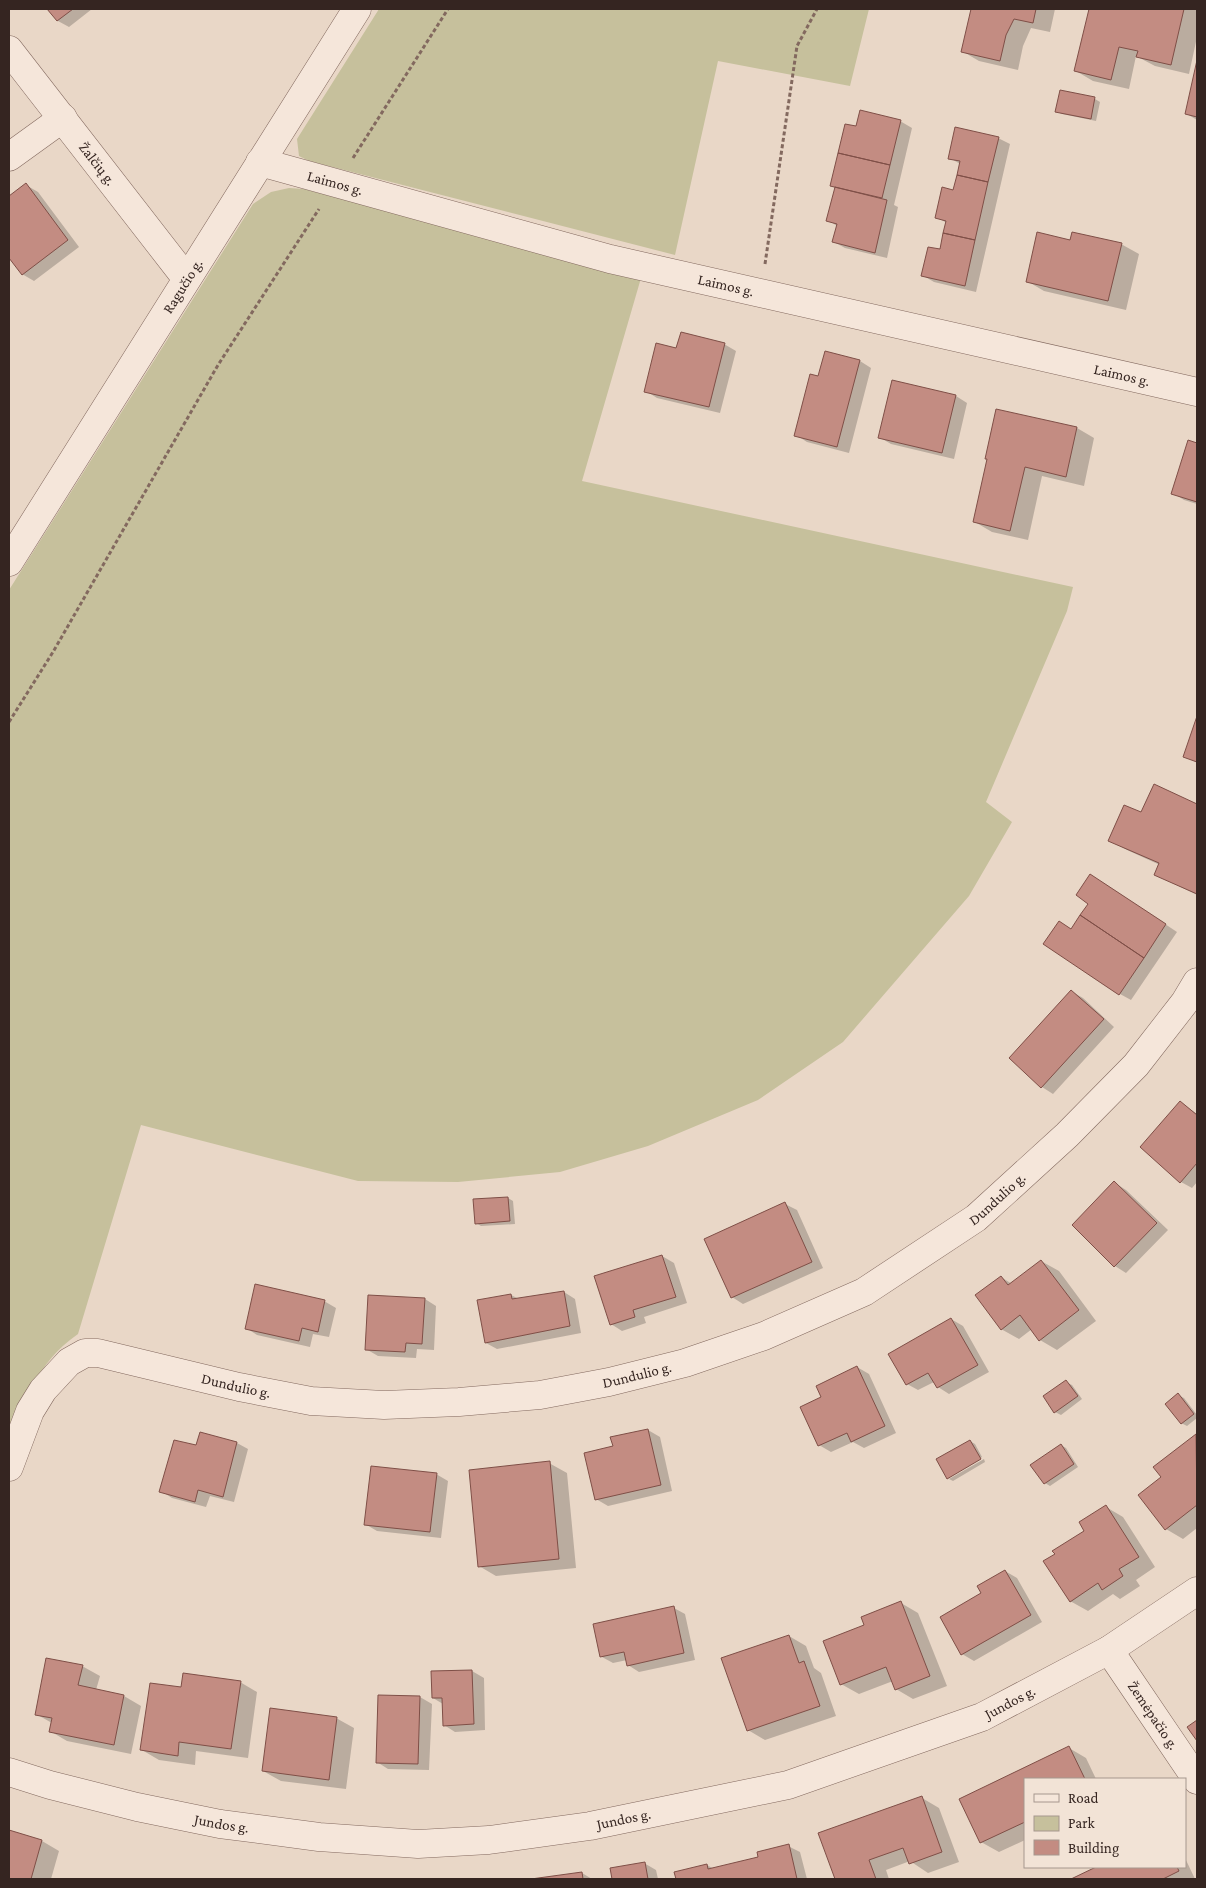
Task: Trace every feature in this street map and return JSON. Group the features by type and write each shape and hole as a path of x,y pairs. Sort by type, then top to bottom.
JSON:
{"street":[{"name":"Ragučio g.","path":"9,562 356,9"},
{"name":"Žalčių g.","path":"9,50 186,278"},
{"path":"9,157 63,118"},
{"name":"Laimos g.","path":"260,162 610,259 1197,392"},
{"name":"Dundulio g.","path":"9,1467 30,1411 43,1390 69,1362 85,1353 98,1354 239,1387 311,1401 384,1405 459,1402 540,1395 609,1382 685,1363 764,1336 864,1292 976,1218 1067,1135 1136,1065 1185,1002 1197,982"},
{"name":"Jundos g.","path":"9,1772 50,1785 137,1807 220,1824 319,1837 418,1844 489,1840 590,1826 788,1785 982,1717 1109,1650 1197,1591"},
{"name":"Žemėpačio g.","path":"1109,1650 1197,1780"}],"path":[{"path":"9,722 53,652 218,365 448,9"},
{"path":"761,292 797,46 817,9"}],"green space":[{"path":"379,9 869,9 850,86 718,61 675,255 309,161 299,156 297,139"},
{"path":"289,188 304,189 641,278 582,481 1073,587 1067,611 986,802 1012,822 969,896 843,1042 758,1100 648,1146 560,1172 458,1182 358,1181 141,1125 78,1334 52,1358 34,1384 9,1447 9,590 253,204 271,192"}],"building":[{"path":"47,9 73,9 57,21"},
{"path":"971,9 1036,9 1033,23 1014,19 1006,35 1000,61 961,52"},
{"path":"1089,9 1184,9 1171,65 1136,57 1138,51 1119,47 1111,80 1074,71"},
{"path":"1197,60 1197,117 1185,114"},
{"path":"1060,90 1095,97 1091,119 1055,112"},
{"path":"860,110 901,120 890,165 838,153 845,124 856,126"},
{"path":"955,127 999,137 988,182 957,175 960,161 948,159"},
{"path":"838,153 890,165 882,198 830,186"},
{"path":"957,175 988,182 975,240 943,233 946,221 935,218 942,187 953,190"},
{"path":"26,183 68,240 22,275 9,258 9,196"},
{"path":"835,187 887,200 875,253 832,242 837,224 826,221"},
{"path":"1037,232 1070,240 1072,232 1122,243 1108,301 1026,282"},
{"path":"943,233 975,240 965,286 921,276 928,247 940,249"},
{"path":"681,332 725,343 709,407 644,392 656,343 676,348"},
{"path":"825,351 860,360 837,447 794,436 810,374 818,376"},
{"path":"892,380 956,395 942,453 878,438"},
{"path":"996,409 1077,427 1066,477 1025,467 1010,531 973,522"},
{"path":"1188,440 1197,443 1197,502 1171,494"},
{"path":"1197,716 1197,762 1183,757"},
{"path":"1154,784 1197,804 1197,894 1154,875 1159,863 1108,841 1124,805 1141,812"},
{"path":"1090,874 1166,924 1144,958 1080,915 1088,904 1076,895"},
{"path":"1080,915 1144,958 1119,995 1043,944 1059,921 1071,929"},
{"path":"1071,990 1104,1019 1041,1088 1009,1058"},
{"path":"1180,1101 1197,1115 1197,1163 1180,1183 1140,1147"},
{"path":"1114,1181 1157,1223 1114,1267 1072,1225"},
{"path":"508,1197 510,1221 475,1224 473,1199"},
{"path":"785,1202 812,1262 731,1298 704,1239"},
{"path":"662,1255 676,1297 633,1310 635,1317 610,1325 594,1276"},
{"path":"1041,1260 1079,1310 1039,1341 1020,1315 1001,1330 975,1295 1001,1276 1008,1285"},
{"path":"255,1284 325,1300 318,1332 302,1328 299,1341 245,1329"},
{"path":"564,1291 570,1326 485,1343 477,1300 511,1294 512,1299"},
{"path":"368,1295 425,1298 422,1344 406,1343 405,1352 365,1350"},
{"path":"951,1318 978,1365 937,1388 928,1373 906,1385 888,1354"},
{"path":"857,1366 885,1426 851,1442 847,1433 818,1446 800,1407 821,1397 816,1386"},
{"path":"1066,1380 1078,1396 1054,1413 1043,1396"},
{"path":"1178,1393 1194,1414 1181,1424 1165,1404"},
{"path":"648,1429 661,1485 595,1500 584,1453 613,1446 610,1437"},
{"path":"200,1432 237,1442 223,1497 198,1490 195,1502 159,1492 174,1440 196,1445"},
{"path":"1196,1434 1197,1505 1165,1530 1138,1495 1161,1477 1153,1467"},
{"path":"970,1440 981,1459 947,1479 936,1459"},
{"path":"1061,1444 1074,1464 1044,1484 1030,1465"},
{"path":"550,1461 559,1559 478,1567 469,1470"},
{"path":"371,1466 437,1473 430,1532 364,1525"},
{"path":"1106,1505 1139,1557 1119,1569 1123,1576 1102,1590 1098,1583 1070,1602 1043,1561 1055,1554 1052,1551 1084,1531 1079,1522"},
{"path":"1005,1570 1031,1615 961,1655 940,1617 981,1593 977,1586"},
{"path":"901,1601 930,1676 895,1690 886,1667 840,1685 823,1641 864,1625 861,1617"},
{"path":"674,1606 684,1653 627,1666 624,1652 600,1657 593,1624"},
{"path":"789,1635 799,1663 804,1661 820,1706 747,1731 721,1658"},
{"path":"46,1658 83,1665 78,1685 124,1695 114,1745 49,1732 52,1718 35,1715"},
{"path":"472,1670 474,1724 443,1726 442,1698 432,1698 431,1671"},
{"path":"183,1673 241,1681 231,1749 179,1742 178,1756 140,1750 150,1683 181,1687"},
{"path":"378,1695 420,1696 418,1764 376,1763"},
{"path":"270,1708 337,1717 329,1780 262,1771"},
{"path":"1197,1720 1197,1741 1187,1727"},
{"path":"1069,1746 1085,1778 1024,1778 1024,1822 980,1843 959,1799"},
{"path":"922,1796 942,1852 909,1864 903,1848 869,1860 876,1879 835,1879 818,1833"},
{"path":"9,1830 42,1840 31,1879 9,1879"},
{"path":"789,1844 797,1879 676,1879 674,1872 707,1864 708,1869 758,1857 757,1852"},
{"path":"645,1862 648,1879 612,1879 610,1868"},
{"path":"1094,1868 1178,1868 1179,1871 1163,1879 1071,1879"},
{"path":"582,1872 583,1879 531,1879"}]}
